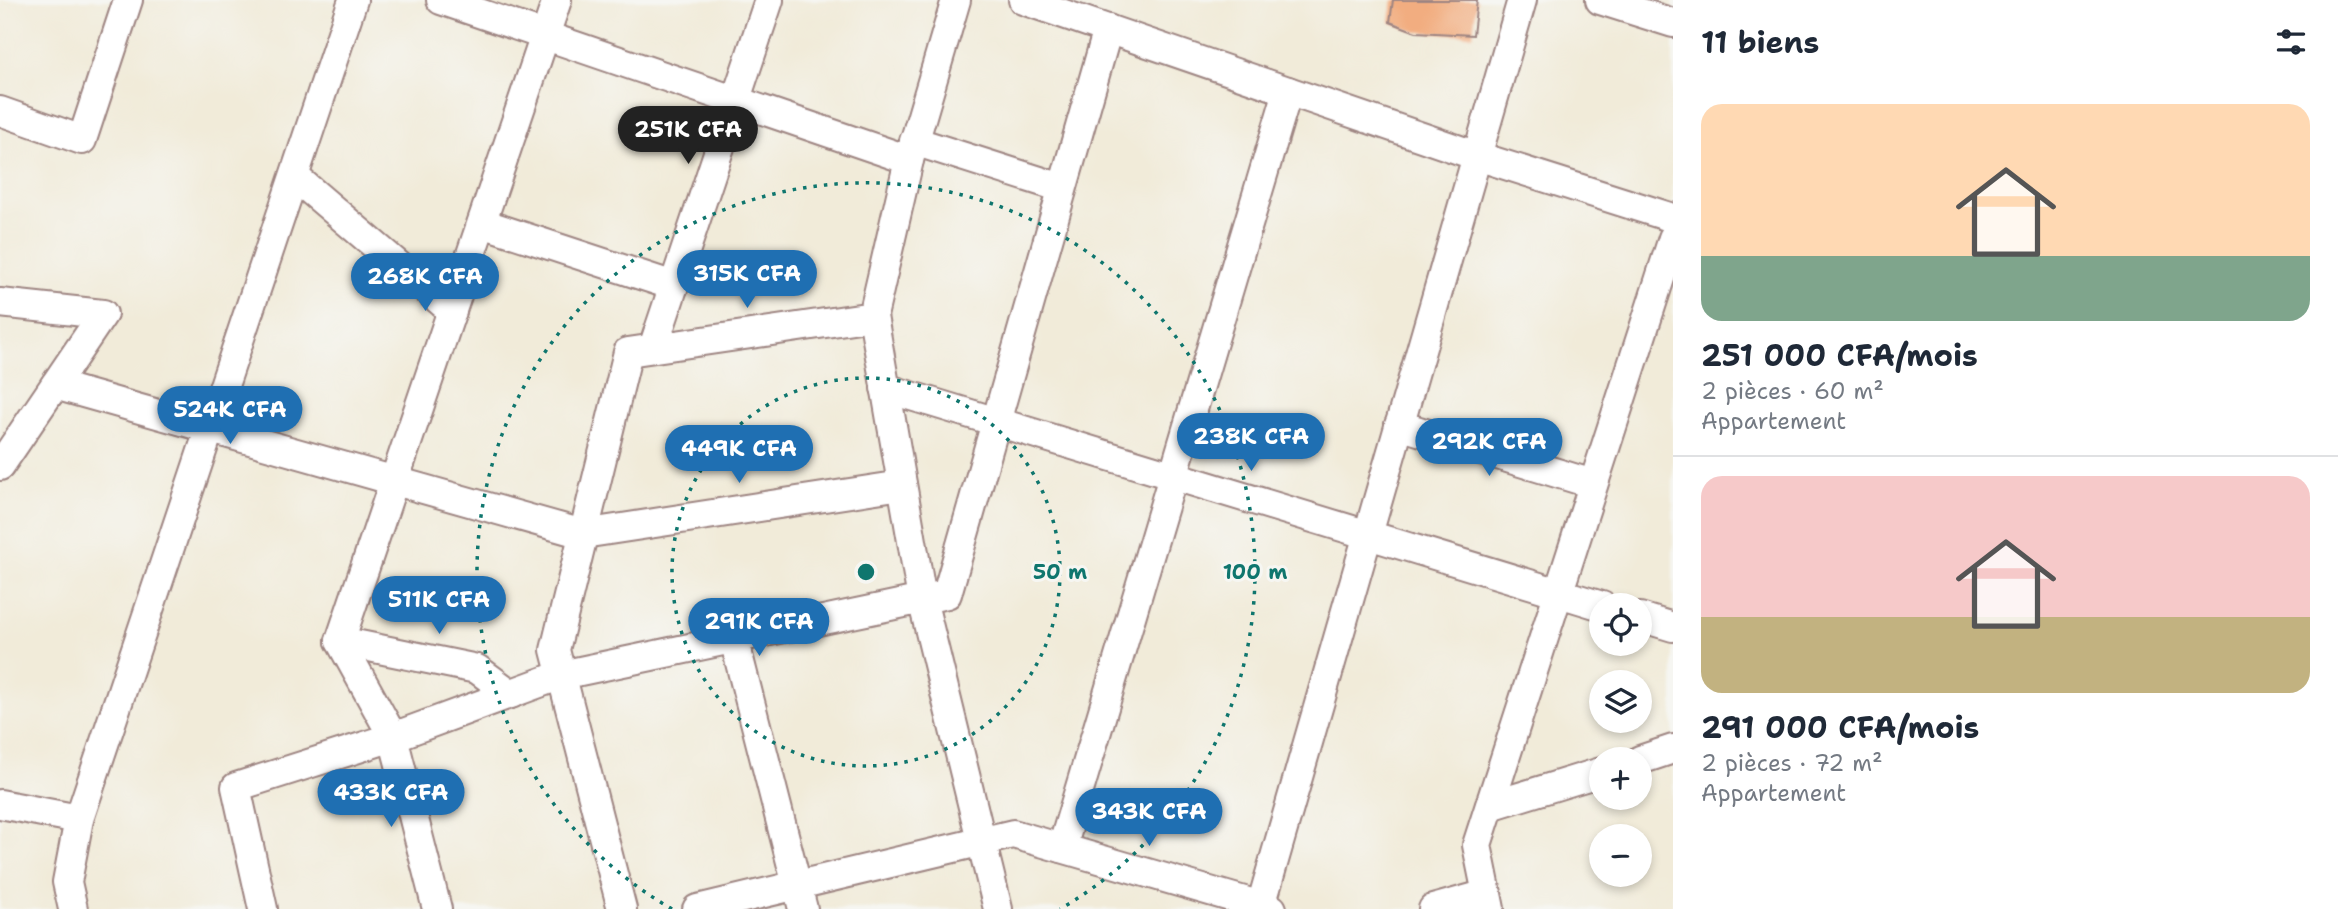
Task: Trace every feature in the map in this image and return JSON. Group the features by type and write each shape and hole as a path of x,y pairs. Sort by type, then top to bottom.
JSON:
{"street":[{"path":"0,111 82,140 128,0"},
{"path":"73,909 67,882 79,819 353,0"},
{"path":"441,0 735,100 912,150 1062,188"},
{"path":"437,909 393,737 340,641 557,0"},
{"path":"653,348 769,0"},
{"path":"956,0 912,150 873,316 922,599 998,909"},
{"path":"1023,0 1477,156 1673,218"},
{"path":"697,909 800,897 981,841 1013,834 1264,908 1367,534 1522,0"},
{"path":"1600,0 1673,23"},
{"path":"263,909 236,788 393,737 561,675 947,594 1108,29"},
{"path":"1062,848 1288,91"},
{"path":"295,177 452,311"},
{"path":"482,223 674,286"},
{"path":"1433,909 1488,902 1477,845 1673,238"},
{"path":"0,303 103,314 0,466"},
{"path":"622,909 555,650 628,352 873,316"},
{"path":"55,385 583,534 902,485"},
{"path":"886,388 1589,602"},
{"path":"1399,425 1593,484"},
{"path":"1652,621 1673,627"},
{"path":"734,639 800,897"},
{"path":"340,641 477,669 511,694"},
{"path":"1652,756 1673,750"},
{"path":"1490,806 1589,776"},
{"path":"0,804 79,819"}],"building":[{"path":"1393,0 1477,0 1473,35 1416,32 1390,22"}]}
